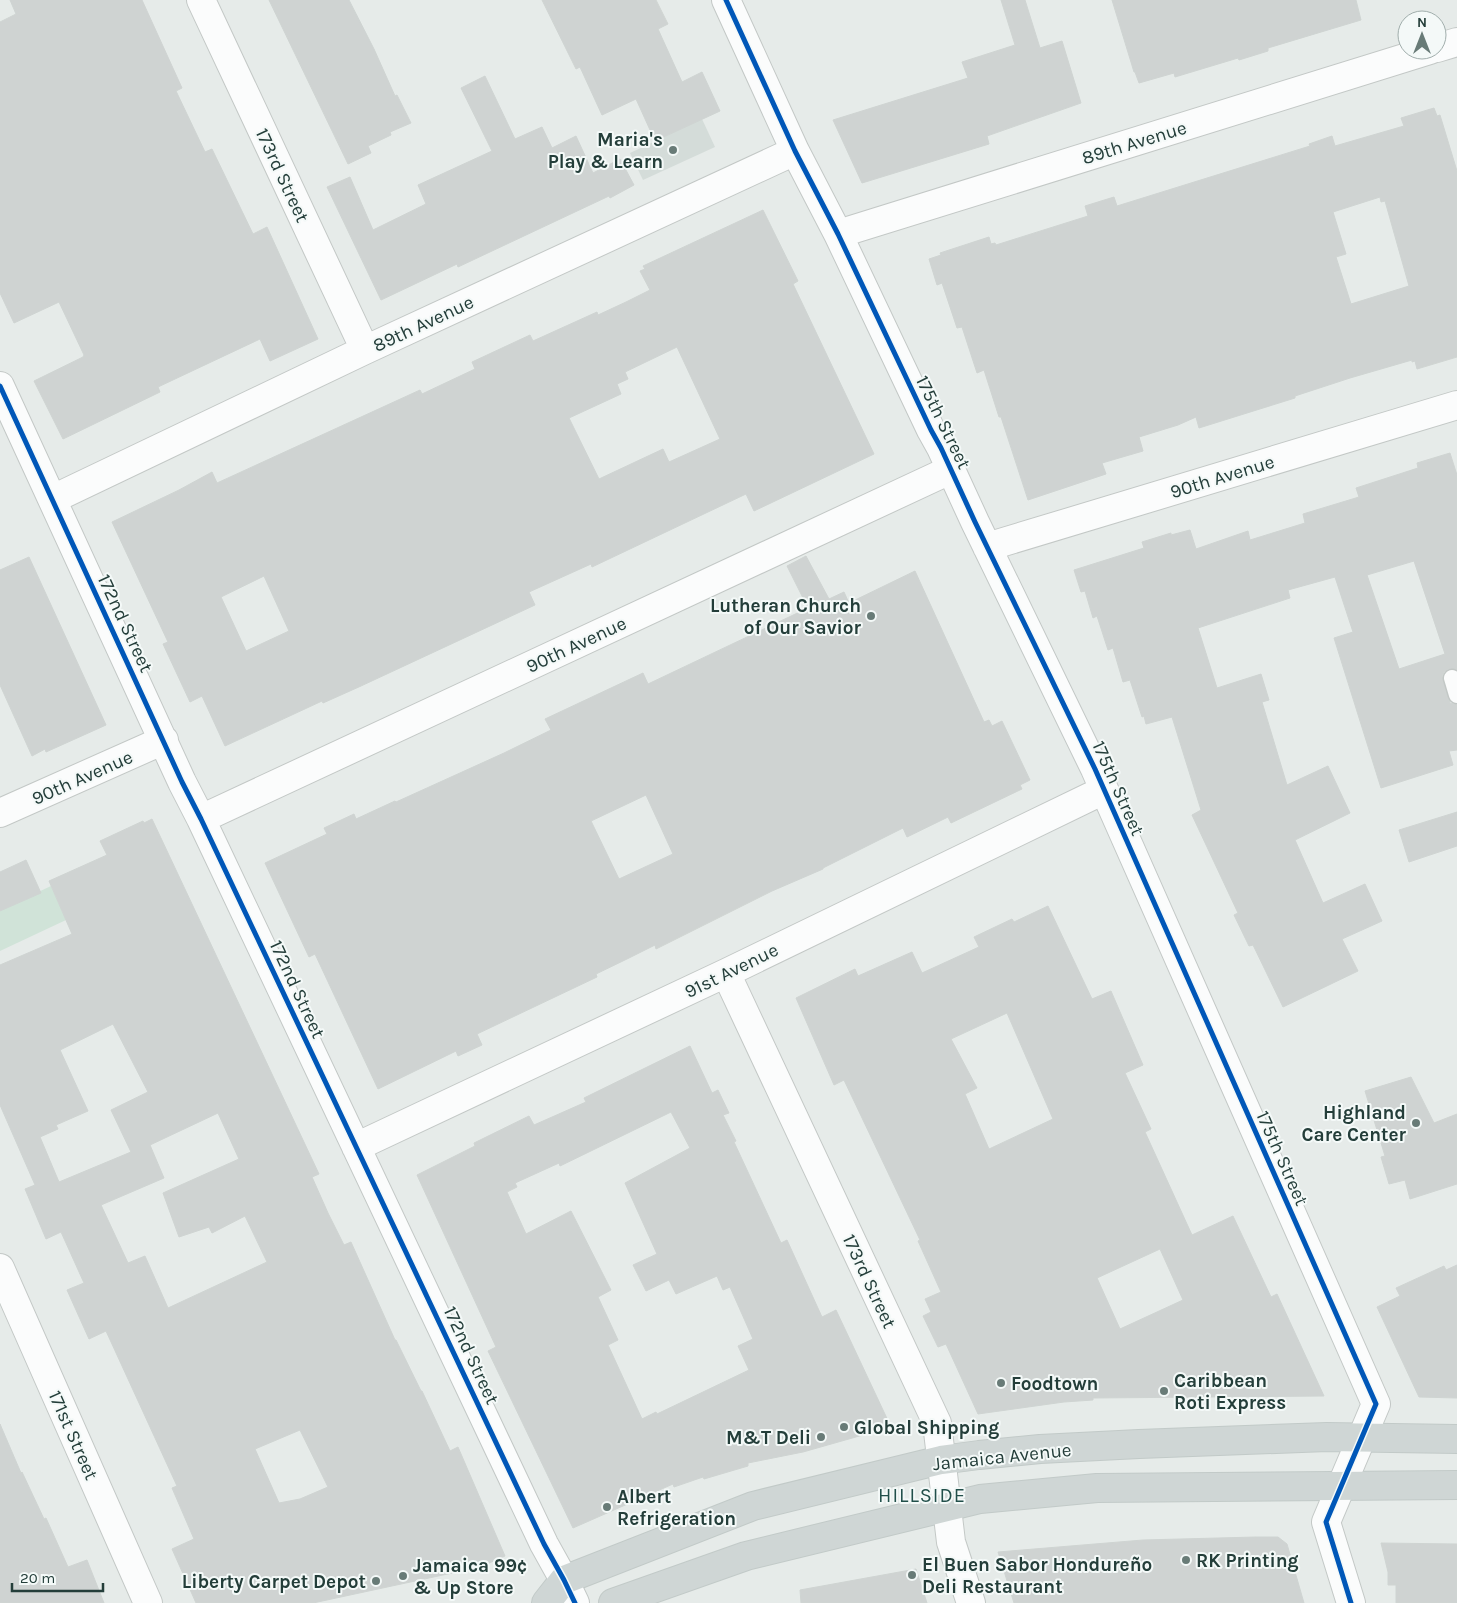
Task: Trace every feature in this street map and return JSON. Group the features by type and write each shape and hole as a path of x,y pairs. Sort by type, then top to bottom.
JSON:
{"main road":[{"name":"Jamaica Avenue","path":"570,1591 753,1506 941,1460 979,1454 1139,1444 1327,1437 1457,1439"},
{"path":"613,1603 746,1556 980,1500 1096,1488 1457,1485"},
{"path":"546,1603 570,1591"}],"street":[{"name":"173rd Street","path":"201,0 365,350"},
{"name":"175th Street","path":"726,0 795,151 838,234 1104,790 1376,1404 1326,1522 1351,1603"},
{"name":"89th Avenue","path":"838,234 1398,60"},
{"name":"89th Avenue","path":"53,498 365,350 795,151"},
{"name":"172nd Street","path":"0,386 356,1147 544,1544 570,1591"},
{"name":"90th Avenue","path":"987,546 1457,405"},
{"name":"90th Avenue","path":"201,819 950,470"},
{"name":"90th Avenue","path":"0,813 164,740"},
{"name":"91st Avenue","path":"356,1147 726,973 1104,790"},
{"name":"173rd Street","path":"726,973 937,1423 951,1542 970,1603"},
{"name":"171st Street","path":"0,1268 148,1603"}],"lane":[{"path":"1452,678 1457,695"}],"shaded area":[{"name":"Maria's Play & Learn","path":"702,119 715,147 643,180 630,153"}],"green space":[{"path":"51,886 66,920 0,951 0,910"}],"building":[{"path":"10,0 142,0 182,88 176,91 205,152 212,149 253,234 267,227 318,339 270,361 260,339 158,387 160,392 63,439 34,381 84,355 59,302 14,323 0,293 0,22 16,14"},
{"path":"269,0 349,0 395,96 397,95 411,123 390,132 391,135 368,146 371,153 348,164"},
{"path":"542,0 656,0 668,24 658,29 682,82 702,72 720,111 655,141 636,99 602,115 580,67 576,69"},
{"path":"1001,0 1025,0 1040,48 1062,41 1081,103 987,136 989,144 862,183 833,120 968,78 962,62 1015,45"},
{"path":"1112,0 1356,0 1361,20 1268,48 1268,51 1239,60 1238,58 1175,77 1174,73 1139,83"},
{"path":"485,76 515,139 542,127 552,148 576,136 593,173 620,159 634,185 610,198 609,196 458,267 457,264 381,300 327,187 350,177 373,230 426,204 418,185 492,151 461,88"},
{"path":"1434,108 1437,116 1440,115 1457,171 1457,357 1417,369 1415,361 1412,362 1412,360 1350,378 1295,396 1295,398 1199,428 1196,417 1178,425 1139,437 1143,451 1102,463 1106,474 1028,500 984,370 977,373 962,327 957,328 942,283 937,285 929,259 941,255 940,253 989,237 991,244 995,243 996,245 1088,216 1085,206 1114,197 1117,206 1310,146 1309,144 1332,136 1335,146 1404,126 1401,118","holes":["1380,197 1381,202 1385,201 1409,286 1351,304 1336,257 1346,254 1333,212"]},
{"path":"763,210 798,281 793,284 874,454 754,511 746,494 592,567 591,564 529,592 535,605 361,686 323,703 322,701 225,746 202,696 190,702 163,644 168,642 112,522 212,472 217,483 420,390 422,394 475,369 472,362 530,335 533,341 597,312 598,315 626,302 650,290 640,271 645,269 643,266","holes":["677,347 720,439 669,462 663,449 599,479 569,418 621,394 617,384 628,379 625,372","264,576 289,631 246,651 221,597"]},
{"path":"1450,453 1457,475 1457,670 1449,669 1442,676 1450,703 1457,705 1457,750 1449,751 1453,765 1381,788 1334,638 1353,632 1335,577 1288,590 1290,598 1198,628 1217,688 1261,674 1269,700 1262,702 1287,785 1328,766 1350,813 1295,840 1323,903 1365,884 1382,921 1342,939 1358,971 1283,1007 1253,945 1249,946 1234,915 1238,913 1192,815 1201,810 1172,717 1146,724 1130,680 1123,682 1113,648 1108,650 1097,616 1093,618 1085,591 1081,592 1074,570 1144,548 1142,542 1171,533 1171,535 1190,530 1196,549 1248,531 1250,540 1305,523 1303,514 1359,497 1356,488 1418,468 1417,463","holes":["1414,561 1445,654 1399,669 1367,575"]},
{"path":"806,556 829,599 844,592 849,603 915,571 984,722 989,720 992,726 1002,721 1030,780 1020,785 1022,789 951,823 948,817 907,837 903,828 823,869 772,891 656,949 655,945 596,974 597,977 477,1034 482,1045 458,1056 456,1051 378,1089 315,954 309,957 265,863 327,834 324,828 354,814 356,819 396,802 551,730 545,719 643,673 648,684 808,608 787,566","holes":["646,795 673,854 619,879 591,821"]},
{"path":"29,557 106,725 46,752 45,749 32,756 0,685 0,570"},
{"path":"1457,812 1457,846 1409,862 1399,830"},
{"path":"152,819 319,1174 312,1177 328,1213 344,1245 351,1242 395,1340 422,1391 450,1451 458,1447 505,1556 480,1567 313,1603 196,1603 172,1549 194,1539 172,1488 177,1486 106,1331 89,1339 67,1290 84,1283 61,1232 46,1239 25,1189 35,1185 0,1105 0,965 72,934 49,881 107,855 100,841 143,821 144,823","holes":["113,1024 148,1092 111,1110 131,1152 59,1182 40,1137 58,1129 56,1125 88,1111 60,1050","218,1113 239,1159 163,1193 179,1237 209,1227 212,1233 245,1216 267,1262 168,1308 145,1256 128,1263 101,1205 164,1178 150,1145","300,1430 328,1487 300,1499 279,1503 255,1449"]},
{"path":"26,860 41,893 0,911 0,872"},
{"path":"1048,906 1092,999 1111,991 1143,1065 1125,1073 1151,1129 1145,1132 1192,1235 1233,1216 1271,1297 1277,1294 1324,1396 1093,1398 1093,1400 1064,1402 978,1414 946,1344 938,1347 923,1316 931,1312 925,1299 941,1292 918,1241 920,1240 844,1080 834,1085 796,998 855,969 858,976 912,952 922,973 979,947 974,937 1012,919 1014,922","holes":["1007,1013 1053,1119 989,1149 965,1094 977,1088 951,1039","1160,1249 1183,1300 1120,1329 1097,1278"]},
{"path":"690,1046 712,1093 718,1090 729,1113 723,1115 781,1243 787,1240 822,1317 836,1310 891,1427 803,1452 748,1463 748,1466 704,1479 703,1477 674,1487 673,1484 573,1528 488,1351 496,1347 417,1175 475,1146 474,1143 529,1116 534,1125 586,1102 584,1098","holes":["671,1112 690,1148 625,1183 657,1254 633,1265 646,1291 669,1280 676,1294 717,1276 723,1290 730,1287 753,1339 738,1346 749,1370 657,1414 656,1412 642,1419 608,1345 618,1340 598,1297 611,1290 571,1211 526,1234 507,1192 517,1187 515,1183 559,1163 560,1166"]},
{"name":"Highland Care Center","path":"1411,1077 1434,1123 1457,1114 1457,1184 1410,1199 1405,1180 1389,1184 1381,1157 1385,1156 1365,1091"},
{"path":"1457,1265 1457,1398 1419,1397 1377,1307 1400,1296 1396,1288 1444,1266 1446,1270"},
{"path":"0,1424 21,1473 44,1519 46,1518 68,1567 87,1560 104,1603 0,1603"},
{"path":"1278,1537 1287,1544 1304,1603 1014,1603 998,1552 1143,1540"},
{"path":"1381,1543 1457,1544 1457,1603 1396,1603 1396,1585 1388,1585 1388,1572"},
{"path":"916,1569 927,1603 801,1603 800,1590"}],"cycle path":[{"path":"726,0 795,151 838,234 1095,769 1376,1404 1326,1522 1351,1603"},
{"path":"0,386 182,782 544,1544 575,1603"}],"place":[{"name":"Maria's Play & Learn","path":"673,150"},
{"name":"Lutheran Church of Our Savior","path":"871,616"},
{"name":"Highland Care Center","path":"1416,1123"},
{"name":"Foodtown","path":"1001,1383"},
{"name":"Caribbean Roti Express","path":"1164,1391"},
{"name":"Global Shipping","path":"844,1427"},
{"name":"M&T Deli","path":"821,1437"},
{"name":"Albert Refrigeration","path":"607,1507"},
{"name":"RK Printing","path":"1186,1560"},
{"name":"El Buen Sabor Hondureño Deli Restaurant","path":"912,1575"},
{"name":"Jamaica 99¢ & Up Store","path":"403,1576"},
{"name":"Liberty Carpet Depot","path":"376,1581"}],"district":[{"name":"HILLSIDE","path":"922,1495"}]}
